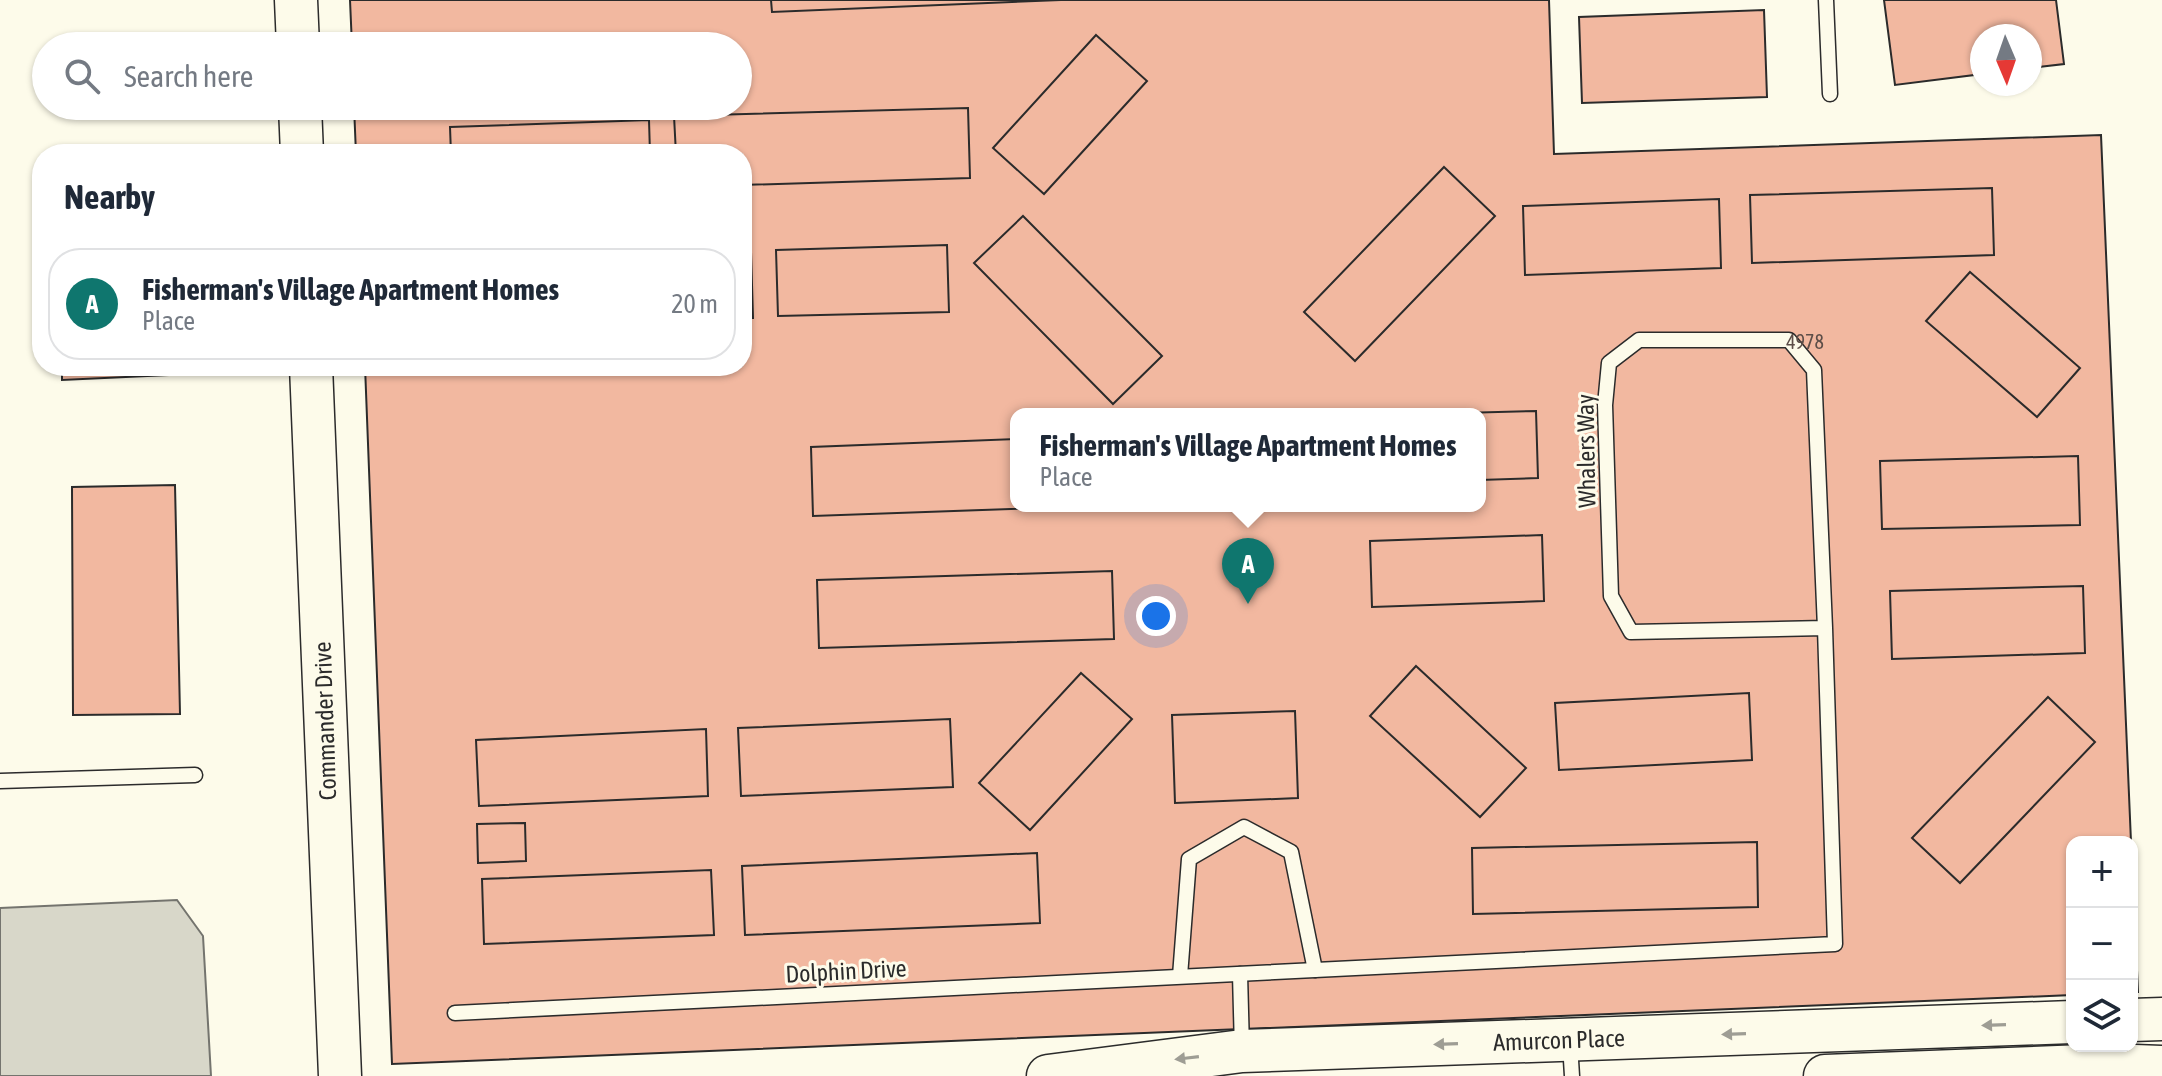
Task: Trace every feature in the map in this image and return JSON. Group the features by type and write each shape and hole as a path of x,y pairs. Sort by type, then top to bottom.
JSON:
{"street":[{"path":"296,0 297,32"},
{"path":"301,120 302,144"},
{"name":"Commander Drive","path":"311,376 340,1076"},
{"path":"2138,1020 2162,1019"},
{"name":"Amurcon Place","path":"1048,1076 1242,1051 1571,1058 2066,1022"},
{"path":"1825,1076 2162,1067"}],"lane":[{"path":"1826,0 1830,94"},
{"name":"Whalers Way","path":"1240,974 1835,944 1825,628 1814,370 1789,340 1639,340 1609,363 1605,405 1611,596 1631,632 1825,628"},
{"path":"0,781 195,775"},
{"path":"1180,976 1189,859 1244,827 1291,852 1315,970"},
{"path":"1240,974 1242,1051"},
{"name":"Dolphin Drive","path":"455,1013 1240,974"}],"shaded area":[{"path":"177,900 203,936 211,1076 0,1076 0,908"}],"building":[{"path":"350,0 1549,0 1554,154 2101,135 2131,836 2066,836 2066,995 392,1064 365,376 752,376 752,144 356,144 355,120 752,120 752,32 351,32"},
{"path":"771,0 1061,0 772,12"},
{"path":"1884,0 2056,0 2064,64 2042,67 2042,24 1970,24 1970,76 1895,85"},
{"path":"1764,10 1767,97 1582,103 1579,17"},
{"path":"1096,35 1147,81 1044,194 993,148"},
{"path":"968,108 970,178 752,185 752,144 675,144 674,120 752,120 752,114"},
{"path":"649,120 650,144 451,144 450,127"},
{"path":"1444,167 1495,216 1355,361 1304,312"},
{"path":"1992,188 1994,255 1752,263 1750,195"},
{"path":"1719,199 1721,268 1525,275 1523,206"},
{"path":"1023,216 1162,356 1113,404 974,263"},
{"path":"947,245 949,312 778,316 776,250"},
{"path":"1970,272 2080,368 2037,417 1926,321"},
{"path":"62,376 147,376 62,380"},
{"path":"1536,411 1538,478 1486,480 1486,412"},
{"path":"1010,439 1010,509 813,516 811,447"},
{"path":"2078,456 2080,525 1882,529 1880,461"},
{"path":"175,485 180,714 73,715 72,487"},
{"path":"1542,535 1544,601 1372,607 1370,541"},
{"path":"1112,571 1114,639 819,648 817,580"},
{"path":"2083,586 2085,653 1892,659 1890,591"},
{"path":"1416,666 1526,768 1480,817 1370,716"},
{"path":"1081,673 1132,719 1030,830 979,783"},
{"path":"1749,693 1752,760 1559,770 1555,703"},
{"path":"2048,697 2095,742 1960,883 1912,838"},
{"path":"1295,711 1298,798 1175,803 1172,715"},
{"path":"950,719 953,787 741,796 738,728"},
{"path":"706,729 708,796 479,806 476,740"},
{"path":"525,823 526,861 478,863 477,824"},
{"path":"1757,842 1758,907 1473,914 1472,848"},
{"path":"1037,853 1040,923 745,935 742,866"},
{"path":"711,870 714,935 484,944 482,879"}],"place":[{"name":"Fisherman's Village Apartment Homes","path":"1248,604"}]}
